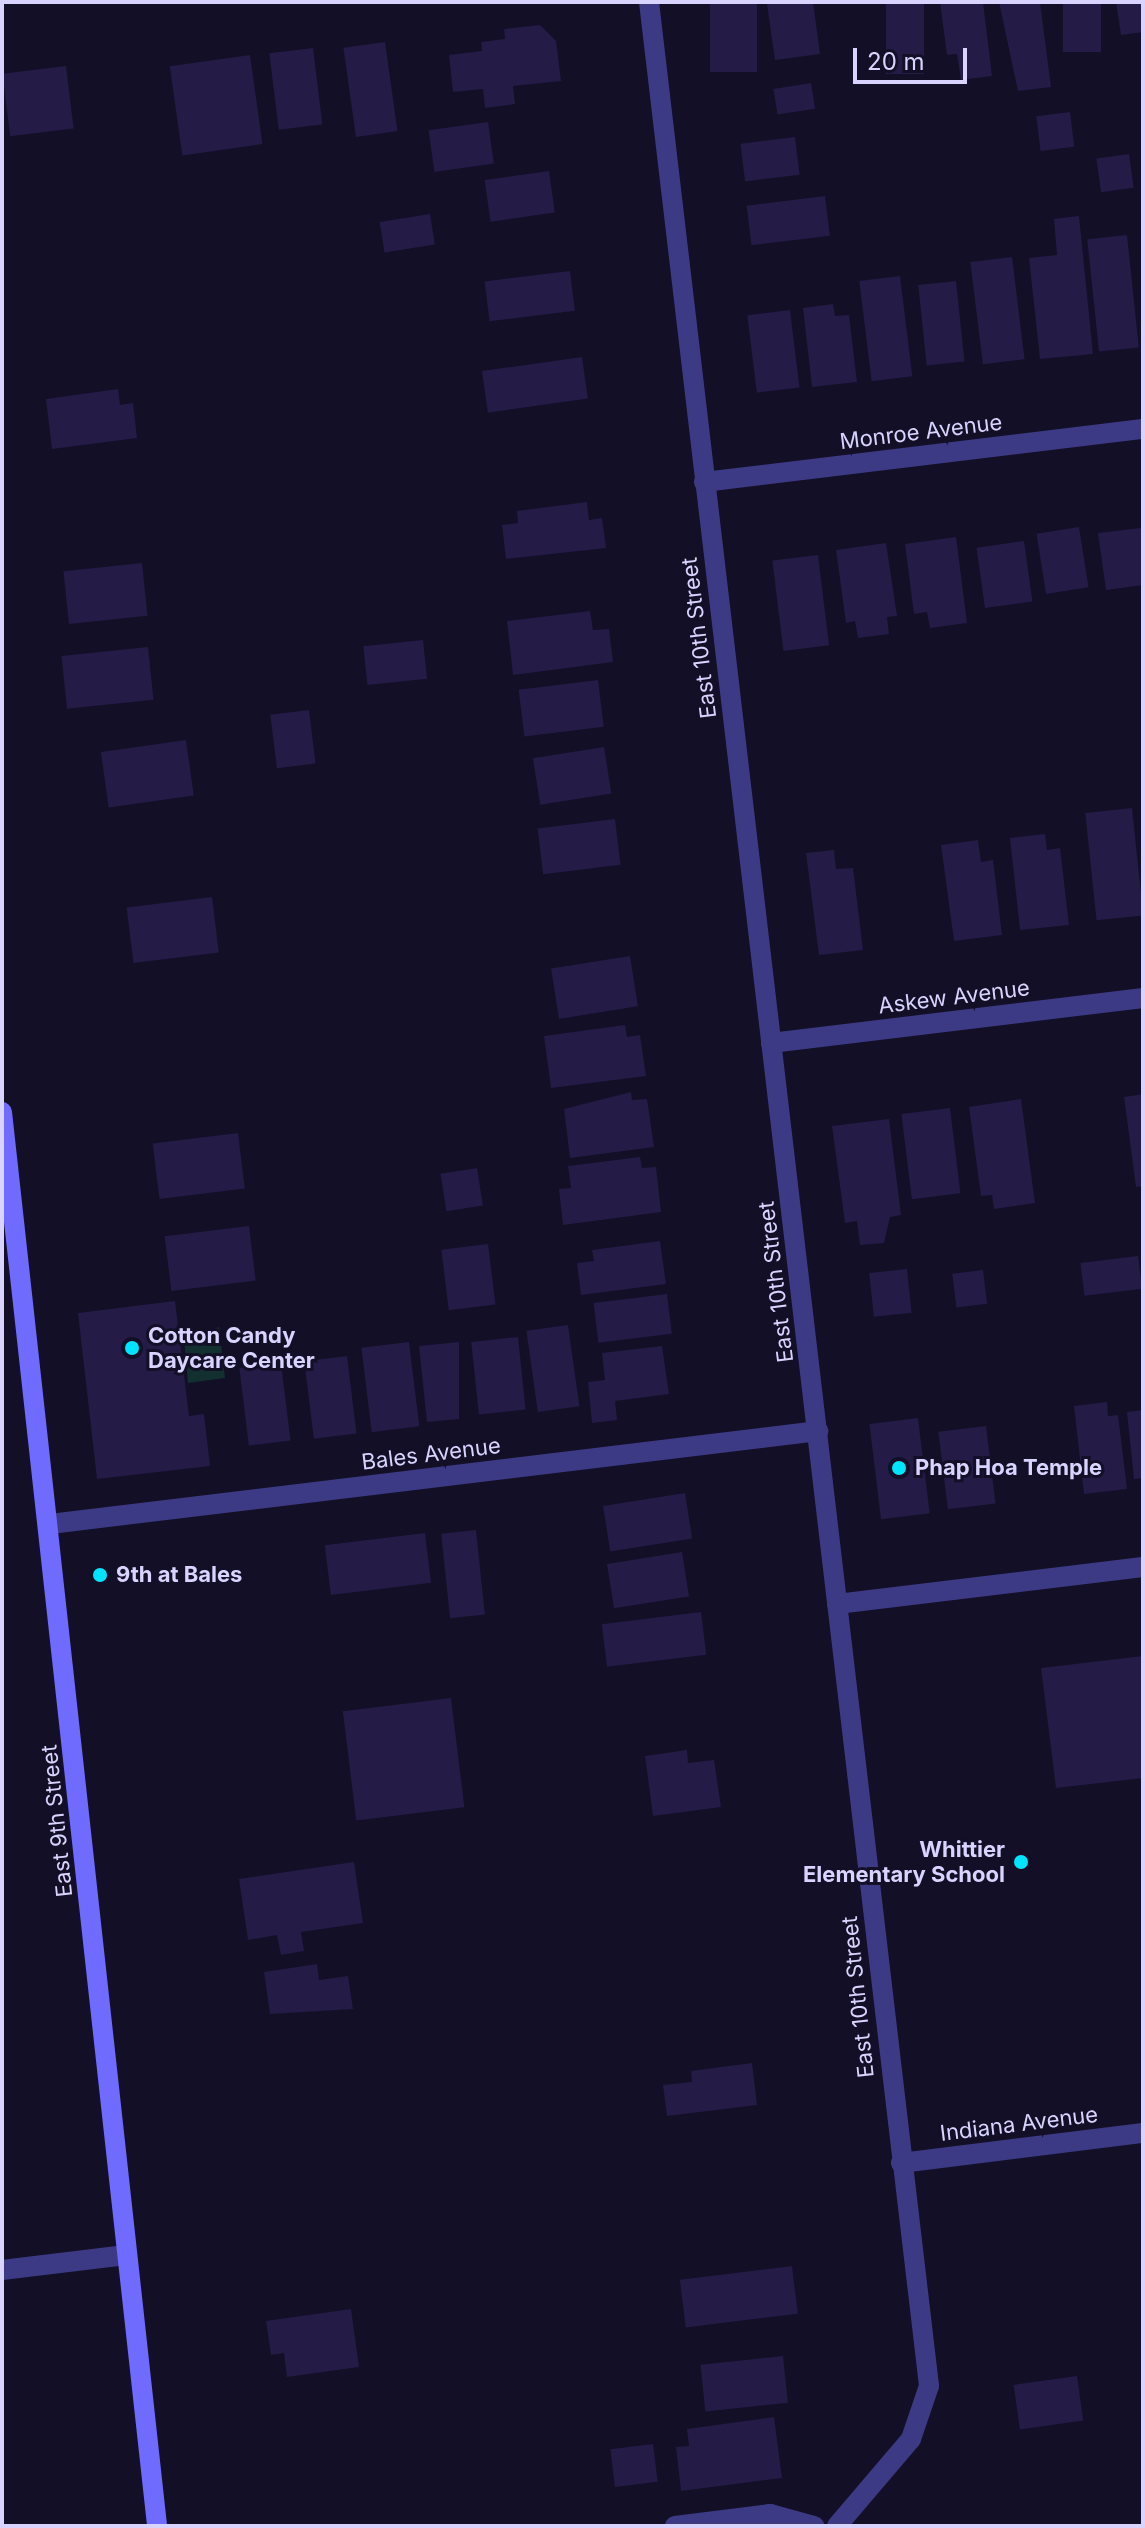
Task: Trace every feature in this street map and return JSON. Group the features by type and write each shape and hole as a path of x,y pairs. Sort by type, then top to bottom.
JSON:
{"main road":[{"name":"East 9th Street","path":"2,1112 8,1215 50,1524 157,2526"}],"street":[{"name":"East 10th Street","path":"649,2 929,2386 925,2413 837,2526"},
{"name":"Monroe Avenue","path":"704,482 1143,429"},
{"name":"Askew Avenue","path":"771,1043 1143,998"},
{"name":"Bales Avenue","path":"50,1524 818,1431"},
{"path":"837,1604 1143,1567"},
{"name":"Indiana Avenue","path":"901,2163 1143,2133"},
{"path":"2,2270 126,2255"},
{"path":"675,2526 770,2514 814,2526"}],"green space":[{"path":"219,1327 225,1378 188,1383 184,1339"}],"building":[{"path":"710,2 757,2 757,72 710,72"},
{"path":"813,2 820,54 775,60 767,4"},
{"path":"886,2 924,2 924,74 886,74"},
{"path":"940,2 983,2 992,76 961,80 957,54 947,55"},
{"path":"999,2 1040,2 1051,87 1018,91"},
{"path":"1063,2 1101,2 1101,52 1063,52"},
{"path":"1116,2 1143,2 1143,32 1121,35"},
{"path":"540,25 556,41 561,81 513,86 515,104 485,108 483,89 453,92 449,55 482,51 481,42 505,39 504,29"},
{"path":"385,42 398,131 356,137 343,48"},
{"path":"313,48 322,124 279,130 269,53"},
{"path":"250,55 263,144 182,155 170,66"},
{"path":"66,66 74,129 10,136 2,74"},
{"path":"811,83 815,109 778,115 773,89"},
{"path":"1070,112 1074,147 1041,151 1036,116"},
{"path":"488,122 494,164 434,172 429,130"},
{"path":"795,137 800,175 745,181 740,144"},
{"path":"1129,154 1134,188 1101,192 1096,159"},
{"path":"549,171 555,213 490,222 485,180"},
{"path":"825,196 830,236 751,245 747,206"},
{"path":"430,214 435,245 384,253 380,222"},
{"path":"1079,216 1093,354 1040,359 1029,258 1057,255 1054,219"},
{"path":"1127,235 1139,347 1099,352 1087,239"},
{"path":"1012,257 1025,359 983,364 970,262"},
{"path":"570,271 575,311 490,321 485,281"},
{"path":"900,276 912,376 872,381 859,281"},
{"path":"956,281 964,362 927,366 918,285"},
{"path":"833,304 835,316 849,315 857,382 812,387 803,308"},
{"path":"790,310 800,387 757,393 747,315"},
{"path":"582,357 588,399 488,413 482,371"},
{"path":"118,389 120,405 133,403 137,438 52,449 46,399"},
{"path":"587,502 589,520 602,518 606,548 506,559 502,525 518,523 517,511"},
{"path":"1079,527 1089,587 1046,594 1037,534"},
{"path":"1141,528 1143,585 1106,590 1098,533"},
{"path":"956,537 967,623 930,628 927,612 914,614 905,544"},
{"path":"1024,541 1032,601 985,608 976,548"},
{"path":"886,543 897,616 887,617 889,634 858,638 855,621 846,623 836,550"},
{"path":"818,555 829,645 783,651 772,561"},
{"path":"142,563 148,616 69,624 63,571"},
{"path":"590,611 593,630 609,629 613,662 513,675 507,621"},
{"path":"423,640 427,679 367,685 363,646"},
{"path":"148,647 154,700 67,709 61,656"},
{"path":"598,680 604,727 524,736 519,690"},
{"path":"309,710 316,764 277,768 270,715"},
{"path":"186,740 194,795 109,807 101,752"},
{"path":"604,747 611,793 540,805 533,758"},
{"path":"1132,808 1143,915 1097,920 1085,813"},
{"path":"615,819 621,865 543,874 538,829"},
{"path":"1045,834 1047,850 1060,848 1069,925 1020,930 1010,838"},
{"path":"978,840 981,862 993,860 1002,935 954,941 941,845"},
{"path":"834,850 836,869 853,868 863,950 819,955 806,853"},
{"path":"212,897 219,953 133,963 127,907"},
{"path":"630,956 638,1006 559,1019 551,969"},
{"path":"625,1025 627,1037 640,1035 646,1076 551,1088 544,1036"},
{"path":"631,1092 632,1100 647,1099 654,1147 570,1158 564,1109"},
{"path":"1143,1094 1143,1186 1136,1187 1124,1097"},
{"path":"1021,1099 1035,1203 994,1209 992,1195 981,1196 969,1107"},
{"path":"950,1108 960,1193 912,1199 901,1114"},
{"path":"889,1119 901,1215 890,1217 884,1243 860,1245 857,1221 845,1223 832,1126"},
{"path":"238,1133 245,1189 159,1199 153,1143"},
{"path":"640,1157 642,1168 656,1167 661,1212 563,1225 559,1189 571,1188 568,1166"},
{"path":"477,1168 483,1206 446,1211 440,1174"},
{"path":"249,1226 256,1281 171,1291 165,1236"},
{"path":"660,1241 666,1284 581,1295 577,1263 594,1261 592,1250"},
{"path":"488,1244 495,1305 449,1310 441,1250"},
{"path":"1138,1256 1142,1289 1084,1296 1080,1263"},
{"path":"907,1269 912,1313 874,1317 869,1273"},
{"path":"983,1270 987,1304 956,1308 952,1274"},
{"path":"667,1294 672,1334 598,1343 594,1303"},
{"path":"175,1301 189,1416 204,1414 210,1466 97,1479 78,1313"},
{"path":"568,1325 579,1406 538,1412 526,1331"},
{"path":"518,1337 526,1410 479,1415 471,1342"},
{"path":"409,1342 419,1426 372,1432 361,1348"},
{"path":"459,1342 459,1419 427,1422 419,1346"},
{"path":"662,1346 669,1394 615,1401 617,1420 592,1423 588,1382 605,1380 602,1353"},
{"path":"347,1356 357,1433 314,1439 304,1361"},
{"path":"281,1363 291,1440 249,1446 239,1368"},
{"path":"1107,1402 1108,1416 1118,1415 1127,1489 1084,1494 1074,1406"},
{"path":"1143,1410 1143,1478 1134,1479 1127,1412"},
{"name":"Phap Hoa Temple","path":"918,1418 930,1513 881,1519 869,1424"},
{"path":"986,1426 996,1503 948,1509 938,1432"},
{"path":"685,1493 692,1538 610,1551 603,1506"},
{"path":"476,1530 485,1615 450,1618 441,1534"},
{"path":"425,1533 431,1583 331,1595 325,1545"},
{"path":"682,1552 689,1596 614,1608 607,1564"},
{"path":"701,1612 706,1655 607,1667 602,1624"},
{"path":"1143,1656 1143,1778 1056,1788 1041,1668"},
{"path":"451,1698 464,1807 356,1820 343,1711"},
{"path":"687,1750 688,1763 714,1760 721,1807 653,1816 645,1756"},
{"path":"354,1862 363,1923 301,1932 304,1951 281,1955 277,1935 248,1940 239,1879"},
{"path":"317,1964 319,1980 348,1976 353,2009 270,2014 264,1972"},
{"path":"752,2063 757,2105 667,2116 663,2085 692,2082 691,2071"},
{"path":"792,2266 798,2314 686,2327 680,2280"},
{"path":"351,2309 359,2367 287,2377 284,2353 271,2355 266,2321"},
{"path":"783,2356 788,2403 705,2411 700,2365"},
{"path":"1077,2376 1083,2421 1020,2429 1014,2385"},
{"path":"774,2417 782,2478 681,2491 676,2447 689,2446 687,2429"},
{"path":"653,2444 658,2482 615,2487 610,2449"}],"place":[{"name":"Cotton Candy Daycare Center","path":"132,1348"},
{"name":"Phap Hoa Temple","path":"899,1468"},
{"name":"9th at Bales","path":"100,1575"},
{"name":"Whittier Elementary School","path":"1021,1862"}]}
